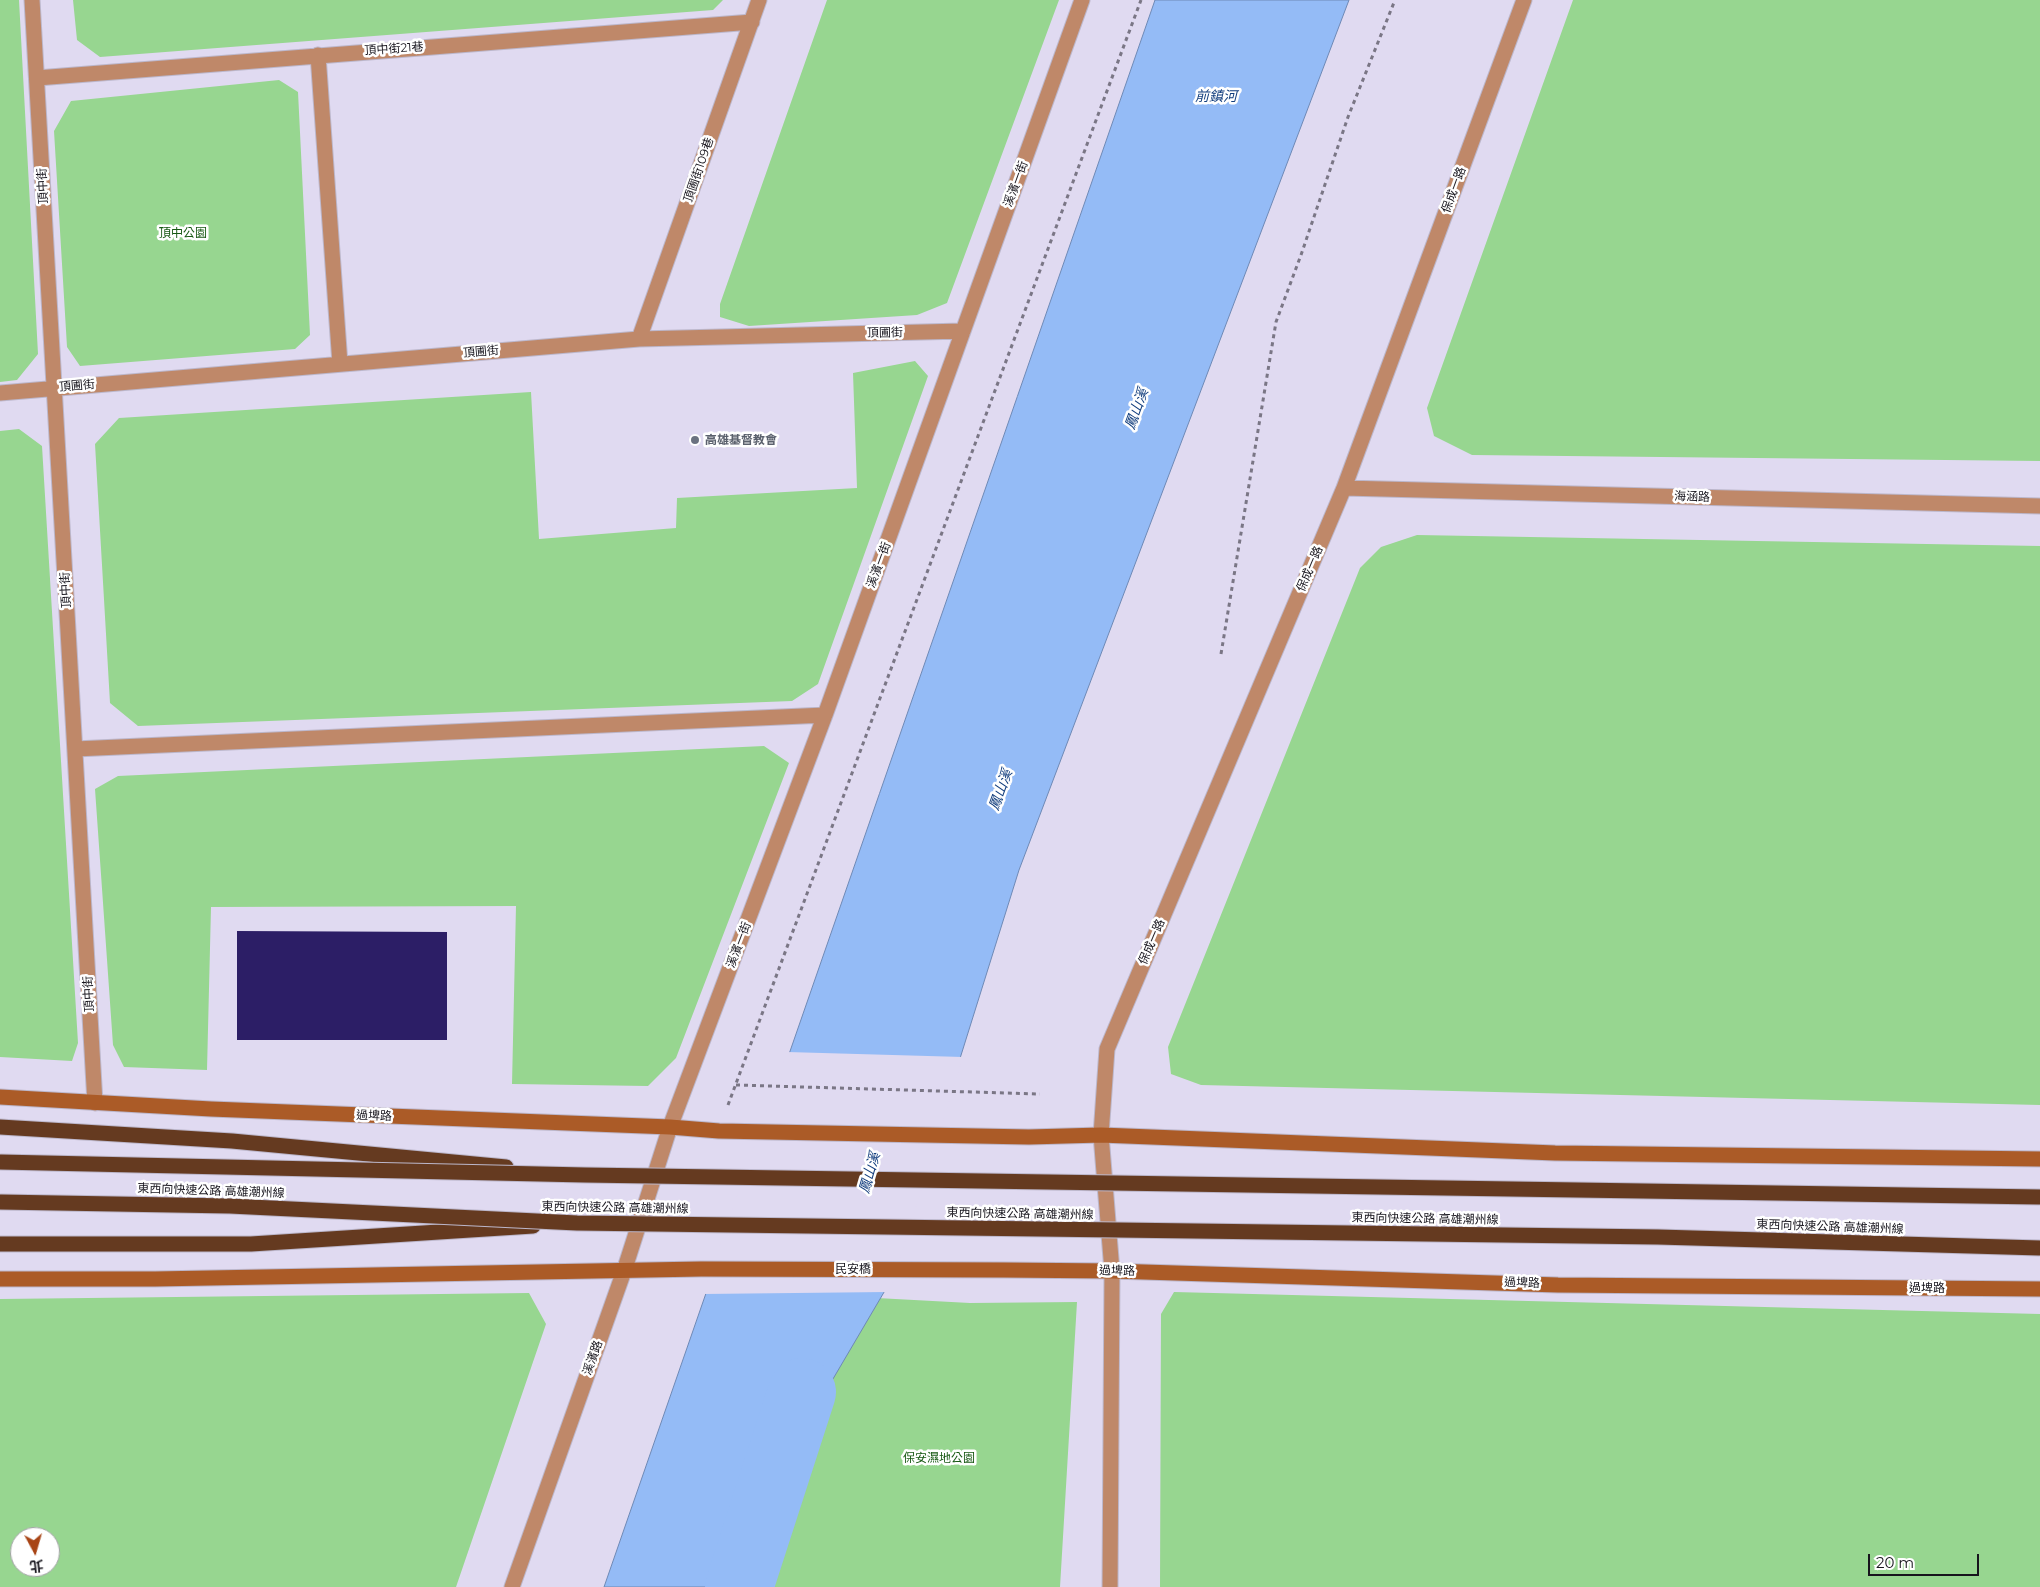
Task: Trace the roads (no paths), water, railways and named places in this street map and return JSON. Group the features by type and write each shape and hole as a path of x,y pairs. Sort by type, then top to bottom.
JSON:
{"highway":[{"path":"0,1127 232,1141 585,1174"},
{"name":"東西向快速公路 高雄潮州線","path":"0,1162 585,1174 2040,1197"},
{"name":"東西向快速公路 高雄潮州線","path":"0,1202 230,1206 577,1223 1658,1237 2040,1248"},
{"path":"0,1244 251,1244 577,1223"}],"main road":[{"name":"過埤路","path":"0,1097 95,1103 670,1127 719,1131 1029,1136 1101,1135"},
{"path":"1101,1135 1555,1153 2040,1159"},
{"name":"民安橋","path":"624,1271 701,1269 1004,1270"},
{"name":"過埤路","path":"1004,1270 1112,1270 1558,1285 2040,1289"},
{"path":"0,1279 155,1279 624,1271"}],"street":[{"name":"頂中街","path":"32,0 95,1103"},
{"name":"頂圃街109巷","path":"640,339 759,0"},
{"name":"溪濱一街","path":"670,1127 825,715 1082,0"},
{"name":"保成一路","path":"1110,1587 1112,1270 1101,1135 1107,1049 1344,488 1524,0"},
{"name":"頂中街21巷","path":"36,78 752,22"},
{"path":"318,55 340,364"},
{"name":"頂圃街","path":"0,393 640,339 962,332"},
{"name":"海涵路","path":"1344,488 2040,506"},
{"path":"75,748 825,715"},
{"name":"溪濱路","path":"512,1587 624,1271 670,1127"}],"water":[{"name":"前鎮河","path":"1155,0 1349,0 1019,870 890,1282 770,1486 748,1587 604,1587"}],"waterway":[{"name":"鳳山溪","path":"739,1587 802,1392"}],"place":[{"name":"高雄基督教會","path":"695,440"}],"park label":[{"name":"頂中公園","path":"183,233"},
{"name":"保安濕地公園","path":"939,1458"}]}
